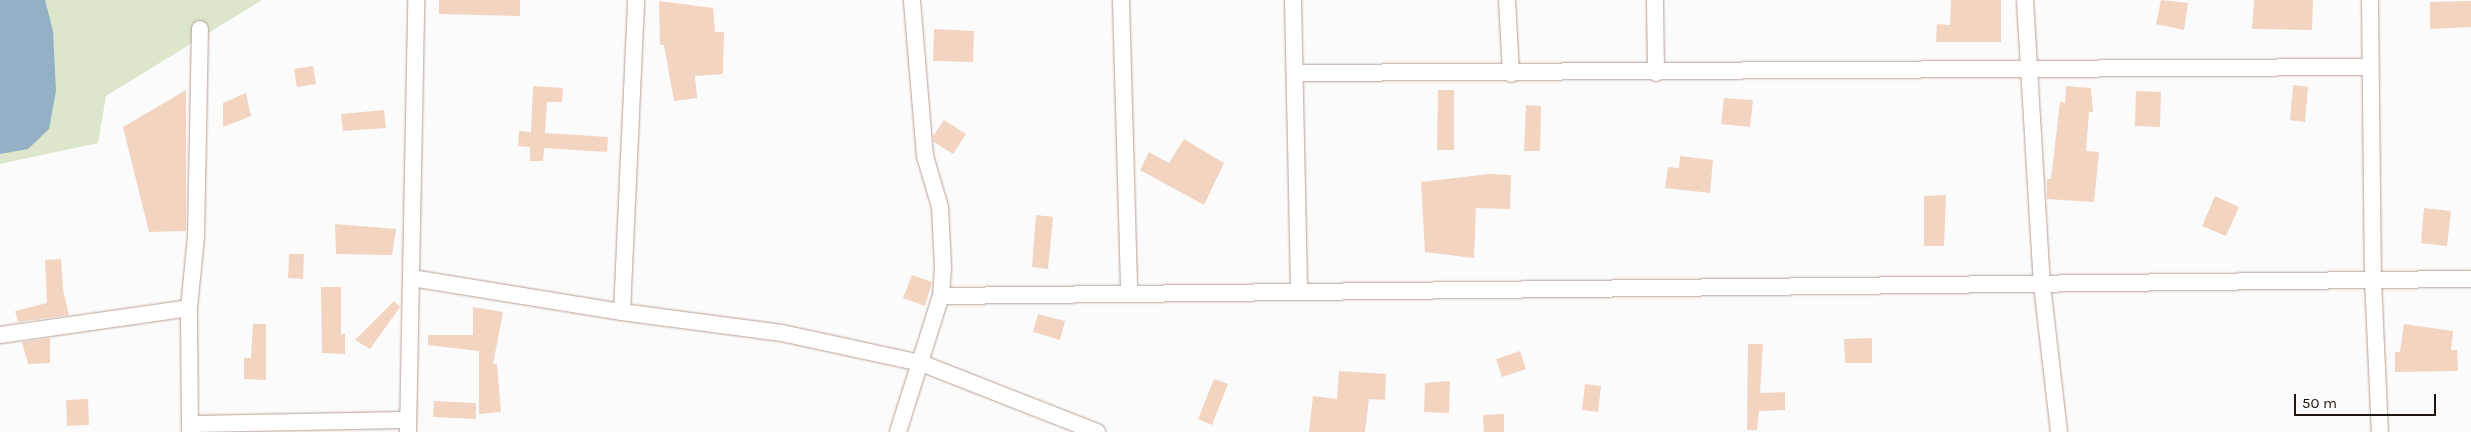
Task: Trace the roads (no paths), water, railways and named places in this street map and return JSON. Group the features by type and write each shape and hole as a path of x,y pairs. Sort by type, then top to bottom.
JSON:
{"street":[{"path":"200,30 196,236 189,308 190,428 408,426 416,0"},
{"path":"622,312 636,0"},
{"path":"898,432 941,296 940,207 925,156 912,0"},
{"path":"1121,0 1129,292"},
{"path":"1293,0 1299,291"},
{"path":"1507,0 1511,74"},
{"path":"1655,0 1656,73"},
{"path":"2025,0 2042,285 2059,432"},
{"path":"2370,0 2373,280 2380,432"},
{"path":"1295,73 1511,74 2370,67"},
{"path":"412,278 622,312 782,333 921,363 1097,432"},
{"path":"941,296 1129,292 2042,285 2471,279"},
{"path":"0,335 189,308"}],"water":[{"path":"0,0 45,0 53,31 56,91 49,129 28,149 0,154"}]}
